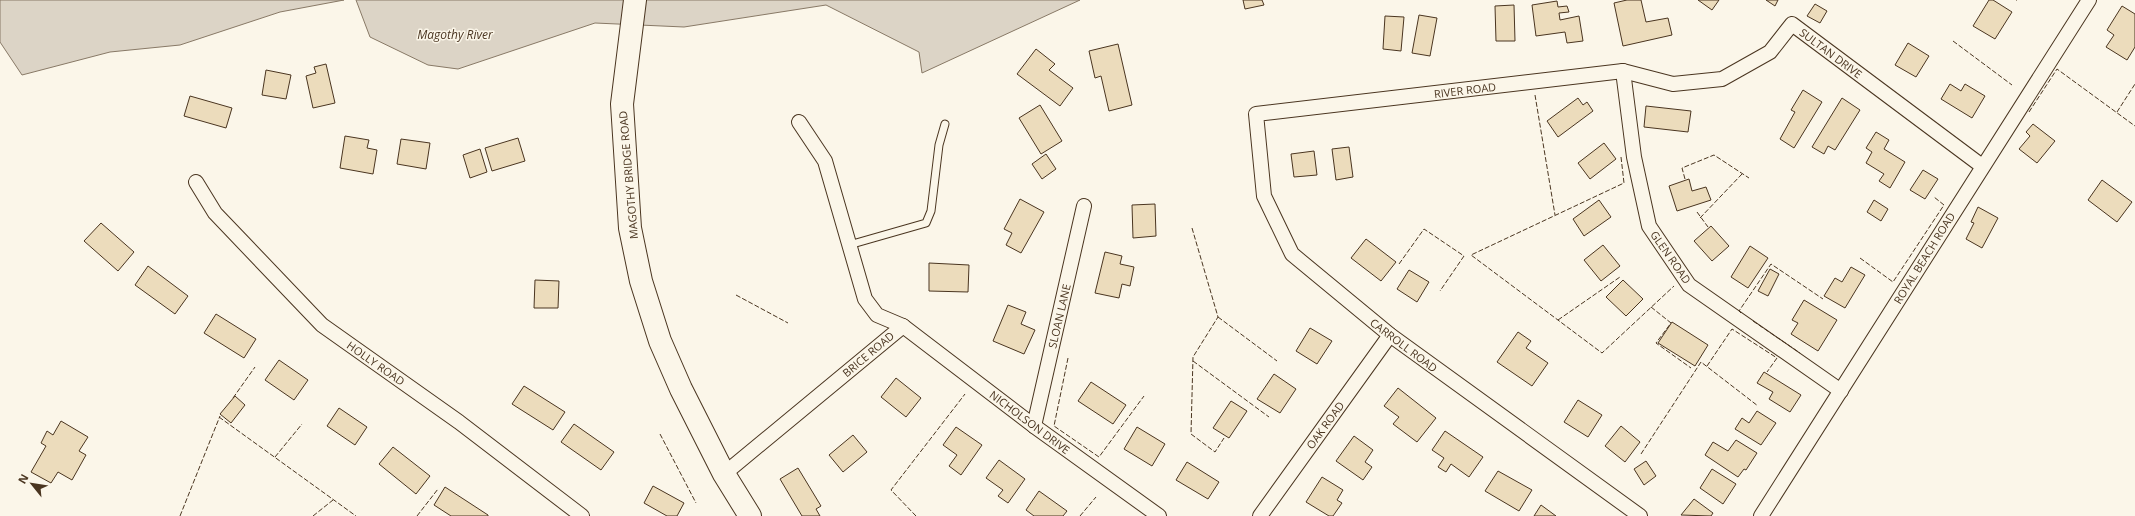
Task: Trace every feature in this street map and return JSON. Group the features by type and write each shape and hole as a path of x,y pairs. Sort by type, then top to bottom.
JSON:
{"main road":[{"name":"MAGOTHY BRIDGE ROAD","path":"635,0 622,104 630,228 641,281 663,348 681,389 724,474 750,516"}],"street":[{"name":"ROYAL BEACH ROAD","path":"1761,516 1982,166 2089,0"},
{"name":"SULTAN DRIVE","path":"1673,84 1722,80 1770,52 1792,24 1982,166"},
{"name":"RIVER ROAD","path":"1256,114 1623,72 1673,84"},
{"name":"GLEN ROAD","path":"1623,72 1634,157 1649,226 1689,285 1841,390"},
{"name":"CARROLL ROAD","path":"1256,114 1264,196 1292,254 1390,335 1640,516"},
{"name":"BRICE ROAD","path":"724,474 903,326 877,315 865,299 825,161 799,122"},
{"name":"HOLLY ROAD","path":"196,182 215,213 322,325 459,422 582,516"},
{"name":"SLOAN LANE","path":"1034,426 1084,206"},
{"name":"NICHOLSON DRIVE","path":"903,326 1034,426 1159,516"},
{"name":"OAK ROAD","path":"1260,516 1390,335"}],"lane":[{"path":"849,245 926,223 931,211 939,145 945,124"}],"water":[{"path":"0,0 344,0 280,12 180,45 110,52 22,75 0,42"},
{"name":"Magothy River","path":"356,0 1080,0 922,73 919,52 826,5 684,27 595,23 458,69 428,65 370,37"}],"building":[{"path":"1243,0 1262,0 1264,5 1245,9"},
{"path":"1627,0 1641,0 1646,22 1668,18 1672,35 1623,46 1614,3"},
{"path":"1698,0 1719,0 1712,10"},
{"path":"1766,0 1778,0 1775,6"},
{"path":"1989,0 1993,0 2012,12 1995,39 1973,26"},
{"path":"1557,1 1558,7 1567,6 1569,12 1559,13 1560,20 1579,16 1583,41 1567,43 1565,32 1536,36 1532,5"},
{"path":"1815,4 1827,11 1820,23 1807,16"},
{"path":"1514,5 1515,41 1496,41 1495,6"},
{"path":"2122,6 2135,14 2135,47 2127,60 2106,47 2114,35 2107,30"},
{"path":"1419,15 1437,18 1430,56 1412,53"},
{"path":"1385,16 1404,17 1401,51 1383,49"},
{"path":"1908,43 1929,56 1916,77 1895,65"},
{"path":"1118,44 1132,105 1109,111 1101,76 1095,78 1089,51"},
{"path":"1036,49 1055,64 1049,70 1073,88 1060,106 1017,74"},
{"path":"326,64 335,103 313,108 306,76 316,73 314,67"},
{"path":"266,70 291,75 286,99 262,95"},
{"path":"1950,84 1961,91 1965,84 1985,96 1972,118 1941,99"},
{"path":"1803,90 1822,102 1794,148 1780,139 1795,112 1791,110"},
{"path":"190,96 232,108 226,128 184,116"},
{"path":"1578,98 1583,105 1587,102 1593,111 1558,137 1547,121"},
{"path":"1842,98 1860,110 1835,150 1828,146 1824,154 1812,147"},
{"path":"1040,105 1062,141 1041,154 1019,118"},
{"path":"1646,106 1691,111 1688,132 1644,127"},
{"path":"2033,124 2055,141 2037,163 2019,149 2030,136 2026,132"},
{"path":"1876,132 1889,140 1884,149 1905,162 1890,188 1879,181 1884,174 1866,163 1872,152 1866,148"},
{"path":"345,136 369,140 367,148 377,150 373,174 340,168"},
{"path":"518,138 525,161 492,171 485,148"},
{"path":"401,139 430,143 426,169 397,164"},
{"path":"1604,143 1616,159 1590,179 1578,163"},
{"path":"1349,147 1353,177 1336,180 1332,149"},
{"path":"480,149 487,172 470,178 463,155"},
{"path":"1314,151 1317,175 1294,177 1291,154"},
{"path":"1046,154 1056,169 1042,179 1032,164"},
{"path":"1923,170 1938,179 1925,199 1910,190"},
{"path":"1689,179 1692,191 1706,187 1711,200 1677,211 1669,186"},
{"path":"2102,180 2132,202 2117,222 2088,200"},
{"path":"1020,199 1044,212 1021,253 1006,245 1012,233 1004,229"},
{"path":"1599,200 1611,217 1584,236 1573,219"},
{"path":"1874,200 1888,209 1881,221 1867,212"},
{"path":"1155,204 1156,236 1133,238 1132,205"},
{"path":"1978,207 1998,218 1982,248 1966,239 1974,223 1971,222"},
{"path":"101,223 134,252 118,271 84,241"},
{"path":"1711,226 1729,246 1712,261 1694,241"},
{"path":"1366,239 1396,262 1381,281 1351,258"},
{"path":"1603,245 1620,266 1601,281 1584,260"},
{"path":"1750,246 1768,258 1748,288 1731,277"},
{"path":"1105,252 1122,256 1120,264 1134,267 1130,286 1122,284 1119,298 1095,293"},
{"path":"929,263 969,265 968,292 929,291"},
{"path":"148,266 188,296 175,314 135,285"},
{"path":"1851,267 1865,275 1845,308 1824,296 1835,278 1842,282"},
{"path":"1770,269 1779,274 1768,296 1758,291"},
{"path":"1409,270 1429,282 1417,302 1397,289"},
{"path":"535,280 559,281 558,308 534,308"},
{"path":"1623,280 1643,299 1626,316 1606,297"},
{"path":"1804,300 1837,320 1818,351 1791,334 1798,323 1792,320"},
{"path":"1008,305 1026,312 1021,324 1035,330 1024,354 993,341"},
{"path":"216,314 256,339 244,358 204,333"},
{"path":"1672,322 1708,345 1695,366 1658,343"},
{"path":"1310,328 1332,341 1317,364 1296,351"},
{"path":"1518,332 1531,341 1526,348 1548,363 1532,386 1497,362"},
{"path":"279,360 308,380 294,400 265,380"},
{"path":"1764,372 1801,395 1790,412 1769,399 1773,392 1757,383"},
{"path":"1274,374 1296,389 1280,413 1257,399"},
{"path":"896,378 921,398 906,417 881,397"},
{"path":"1091,382 1126,405 1113,424 1078,401"},
{"path":"524,386 565,412 553,430 512,404"},
{"path":"1398,388 1436,418 1417,442 1393,424 1399,417 1384,406"},
{"path":"235,396 245,405 231,423 220,414"},
{"path":"1578,400 1602,415 1588,437 1564,422"},
{"path":"1231,401 1247,411 1229,438 1213,428"},
{"path":"339,408 367,427 355,445 327,426"},
{"path":"1757,411 1776,423 1761,445 1735,429 1742,418 1749,423"},
{"path":"61,421 88,437 79,451 86,455 72,480 58,472 51,483 31,472 46,446 41,443 47,431 53,435"},
{"path":"574,424 614,452 601,470 561,442"},
{"path":"1621,426 1640,442 1625,462 1605,446"},
{"path":"956,427 982,445 961,475 949,466 957,455 943,445"},
{"path":"1137,427 1165,444 1152,466 1124,449"},
{"path":"1445,431 1483,457 1469,477 1451,464 1446,472 1438,467 1444,458 1432,450"},
{"path":"853,435 867,452 843,472 829,455"},
{"path":"1354,436 1373,450 1365,462 1372,467 1363,480 1336,461"},
{"path":"1736,440 1757,453 1746,470 1744,469 1738,477 1705,455 1713,442 1728,451"},
{"path":"393,447 430,476 416,494 379,464"},
{"path":"999,460 1025,479 1008,503 998,496 1003,490 986,478"},
{"path":"1646,461 1656,476 1644,485 1634,469"},
{"path":"1187,462 1219,482 1208,499 1176,480"},
{"path":"798,468 821,506 816,509 820,516 802,516 780,479"},
{"path":"1712,469 1736,484 1723,504 1700,488"},
{"path":"1498,471 1532,490 1519,511 1485,491"},
{"path":"1322,477 1343,490 1337,500 1342,503 1333,516 1329,516 1306,502"},
{"path":"653,486 684,503 677,516 667,516 644,503"},
{"path":"445,487 488,516 451,516 434,505"},
{"path":"1039,491 1067,511 1063,516 1034,516 1026,510"},
{"path":"1694,499 1713,513 1711,516 1681,515"},
{"path":"1541,505 1556,516 1534,516"}],"fence":[{"path":"1953,41 2012,85"},
{"path":"2029,112 2057,69 2135,126"},
{"path":"2117,112 2135,84"},
{"path":"1535,95 1555,215"},
{"path":"1685,179 1682,168 1714,155 1749,178"},
{"path":"1621,157 1624,183 1471,255 1602,353 1674,286"},
{"path":"1700,218 1742,174"},
{"path":"1860,258 1893,282 1944,205 1934,197"},
{"path":"1697,212 1708,227"},
{"path":"1192,228 1218,317 1193,357 1191,434 1215,452 1224,438"},
{"path":"1399,264 1424,229 1464,256 1440,291"},
{"path":"1741,313 1739,311 1771,264 1823,299"},
{"path":"1558,320 1620,277"},
{"path":"736,295 788,323"},
{"path":"1651,307 1671,323 1656,343 1691,368"},
{"path":"1218,317 1277,361"},
{"path":"1753,321 1800,353"},
{"path":"1707,366 1732,329 1777,358 1767,372"},
{"path":"1068,358 1054,426 1099,457 1144,396"},
{"path":"1193,361 1269,417"},
{"path":"1641,454 1701,362 1758,406"},
{"path":"233,398 255,367"},
{"path":"916,516 891,490 965,394"},
{"path":"180,516 220,416"},
{"path":"219,417 356,516"},
{"path":"275,457 302,424"},
{"path":"660,434 696,503"},
{"path":"417,516 438,489"},
{"path":"1080,516 1096,497"},
{"path":"313,516 333,500"}]}
